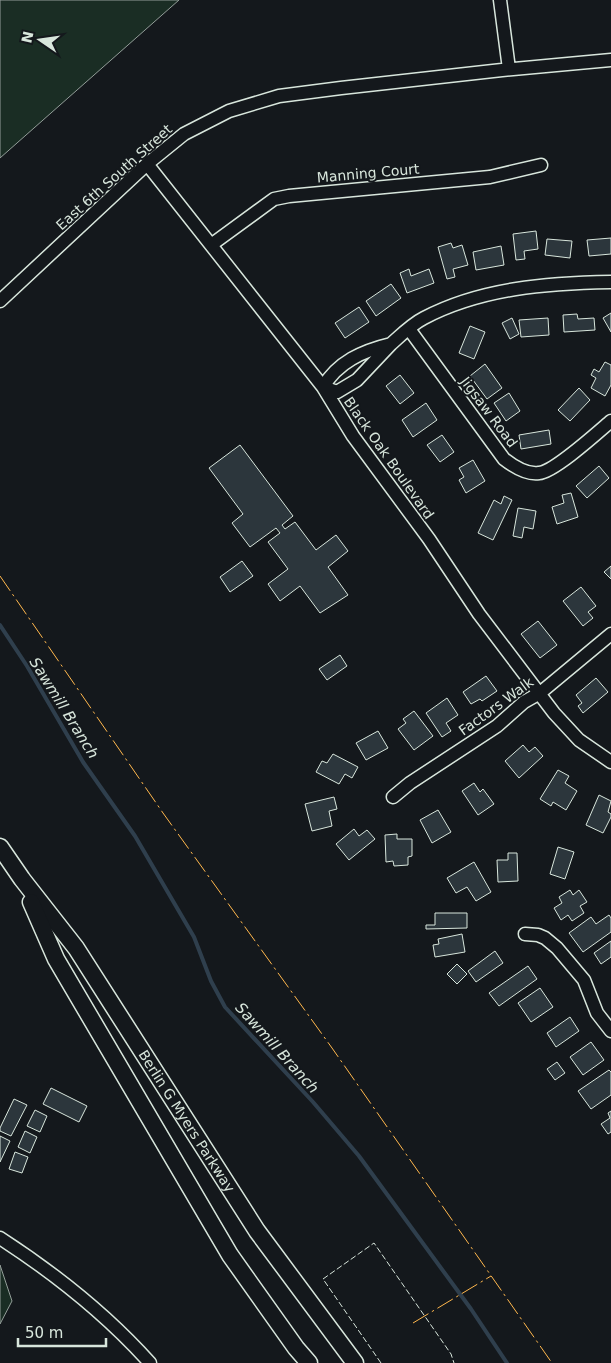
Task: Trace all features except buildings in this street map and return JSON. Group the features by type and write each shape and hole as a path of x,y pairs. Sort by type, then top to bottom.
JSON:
{"main road":[{"name":"Berlin G Myers Parkway","path":"0,847 22,879 76,948 257,1231 356,1363"},
{"name":"Berlin G Myers Parkway","path":"22,879 56,960 230,1255 308,1363"}],"street":[{"path":"500,0 506,69"},
{"name":"East 6th South Street","path":"0,301 147,164 184,134 229,111 279,96 506,69 611,60"},
{"name":"Black Oak Boulevard","path":"147,164 322,388 353,436 429,539 479,614 568,730 593,751 611,762"},
{"name":"Manning Court","path":"211,245 274,199 490,177 541,165"},
{"path":"391,344 372,348 358,354 331,374 322,388 337,392 357,380 391,344 409,329 423,319 459,303 499,292 561,283 611,282"},
{"name":"Jigsaw Road","path":"409,329 498,451 515,467 539,474 552,468 611,421"},
{"name":"Factors Walk","path":"393,796 497,726 524,702 540,693 611,634"},
{"path":"525,934 545,938 557,948 584,980 597,1013 611,1031"},
{"path":"0,1238 73,1290 127,1338 150,1363"}],"green space":[{"path":"0,0 179,0 0,158"},
{"path":"0,1265 12,1301 0,1324"}],"waterway":[{"name":"Sawmill Branch","path":"0,625 27,666 83,762 135,836 194,937 211,981 225,1007 313,1102 359,1156 471,1309 507,1363"}],"fence":[{"path":"381,1363 323,1279 374,1243 451,1354 454,1363"}],"power":[{"path":"0,576 163,813 332,1048 552,1363"},
{"path":"413,1323 491,1276"}]}
